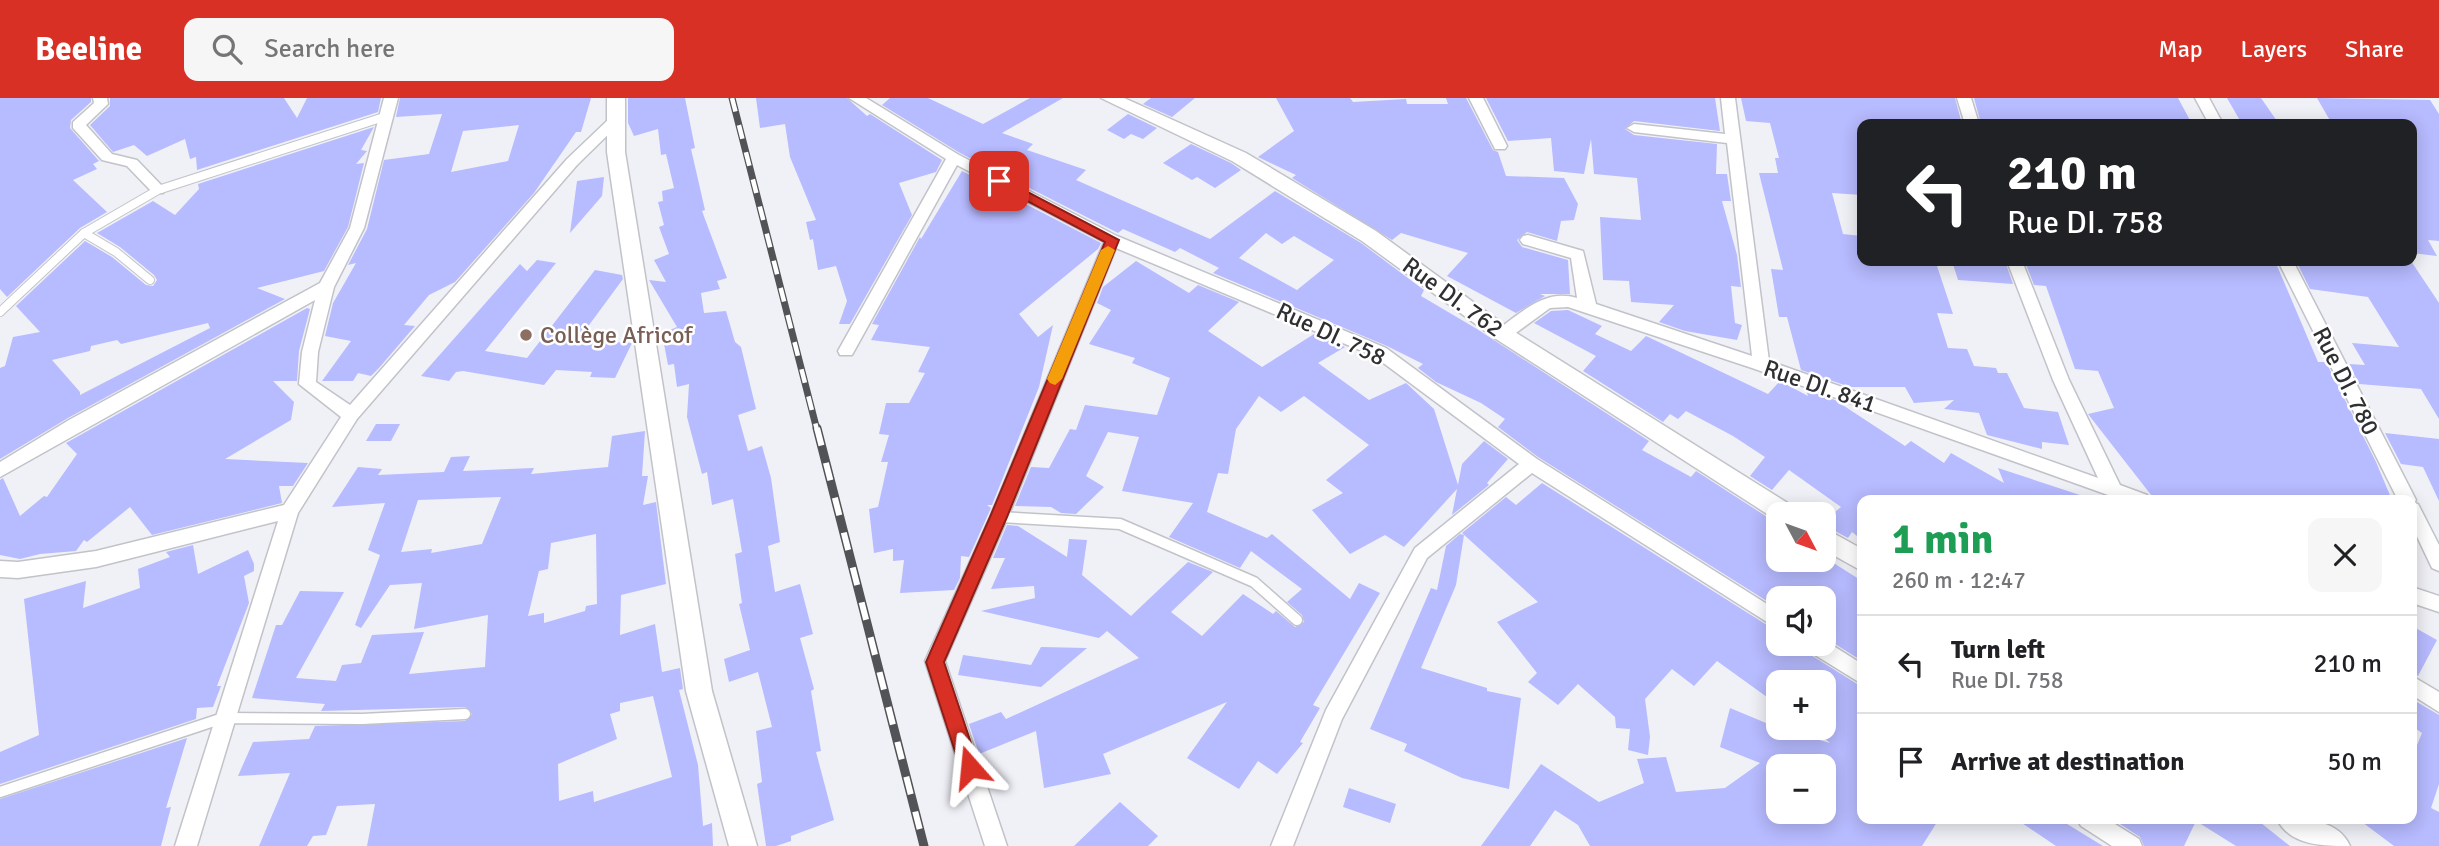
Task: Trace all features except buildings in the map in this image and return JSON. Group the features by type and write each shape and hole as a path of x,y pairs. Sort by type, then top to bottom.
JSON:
{"street":[{"path":"100,98 102,104 78,125 107,157 132,163 159,190"},
{"path":"351,415 307,384 310,352 326,287 357,228 391,98"},
{"path":"616,98 616,152 699,691 743,846"},
{"name":"Rue DI. 758","path":"856,98 954,158 1112,240 1380,352 1531,464 1766,613"},
{"name":"Rue DI. 762","path":"1110,98 1240,157 1369,236 1503,334 1767,502"},
{"path":"1476,98 1500,146"},
{"path":"1728,98 1761,365"},
{"path":"1964,98 1970,119"},
{"path":"2202,98 2213,119"},
{"path":"186,846 223,718 290,511 351,415 572,162 614,122"},
{"path":"1634,128 1733,139"},
{"path":"846,351 954,158"},
{"path":"996,846 935,662 999,517 1112,240"},
{"path":"1528,240 1578,255 1584,298 1590,308"},
{"path":"2017,266 2061,380 2112,488"},
{"name":"Rue DI. 780","path":"2288,266 2404,495"},
{"path":"0,470 75,425 326,287"},
{"name":"Rue DI. 841","path":"1503,334 1546,303 1569,301 1761,365 2129,495"},
{"path":"1283,846 1333,716 1421,553 1531,464"},
{"path":"0,569 18,570 96,559 290,511"},
{"path":"2417,519 2439,562"},
{"path":"1836,545 1857,558"},
{"path":"2417,597 2439,604"},
{"path":"1833,656 1857,672"},
{"path":"2417,688 2439,703"},
{"path":"2096,824 2131,846"},
{"path":"2299,824 2336,846"}],"lane":[{"path":"0,312 84,233 159,190 387,116"},
{"path":"84,233 150,280"},
{"path":"999,517 1120,524 1254,582 1297,620"},
{"path":"0,792 223,718 362,719 465,714"}],"railway":[{"path":"732,98 817,430"},
{"path":"817,428 924,846"}],"slow traffic":[{"path":"1055,379 1108,250"}],"place":[{"name":"Collège Africof","path":"526,335"}],"route":[{"path":"970,767 935,662 999,517 1112,240 999,181"}]}
